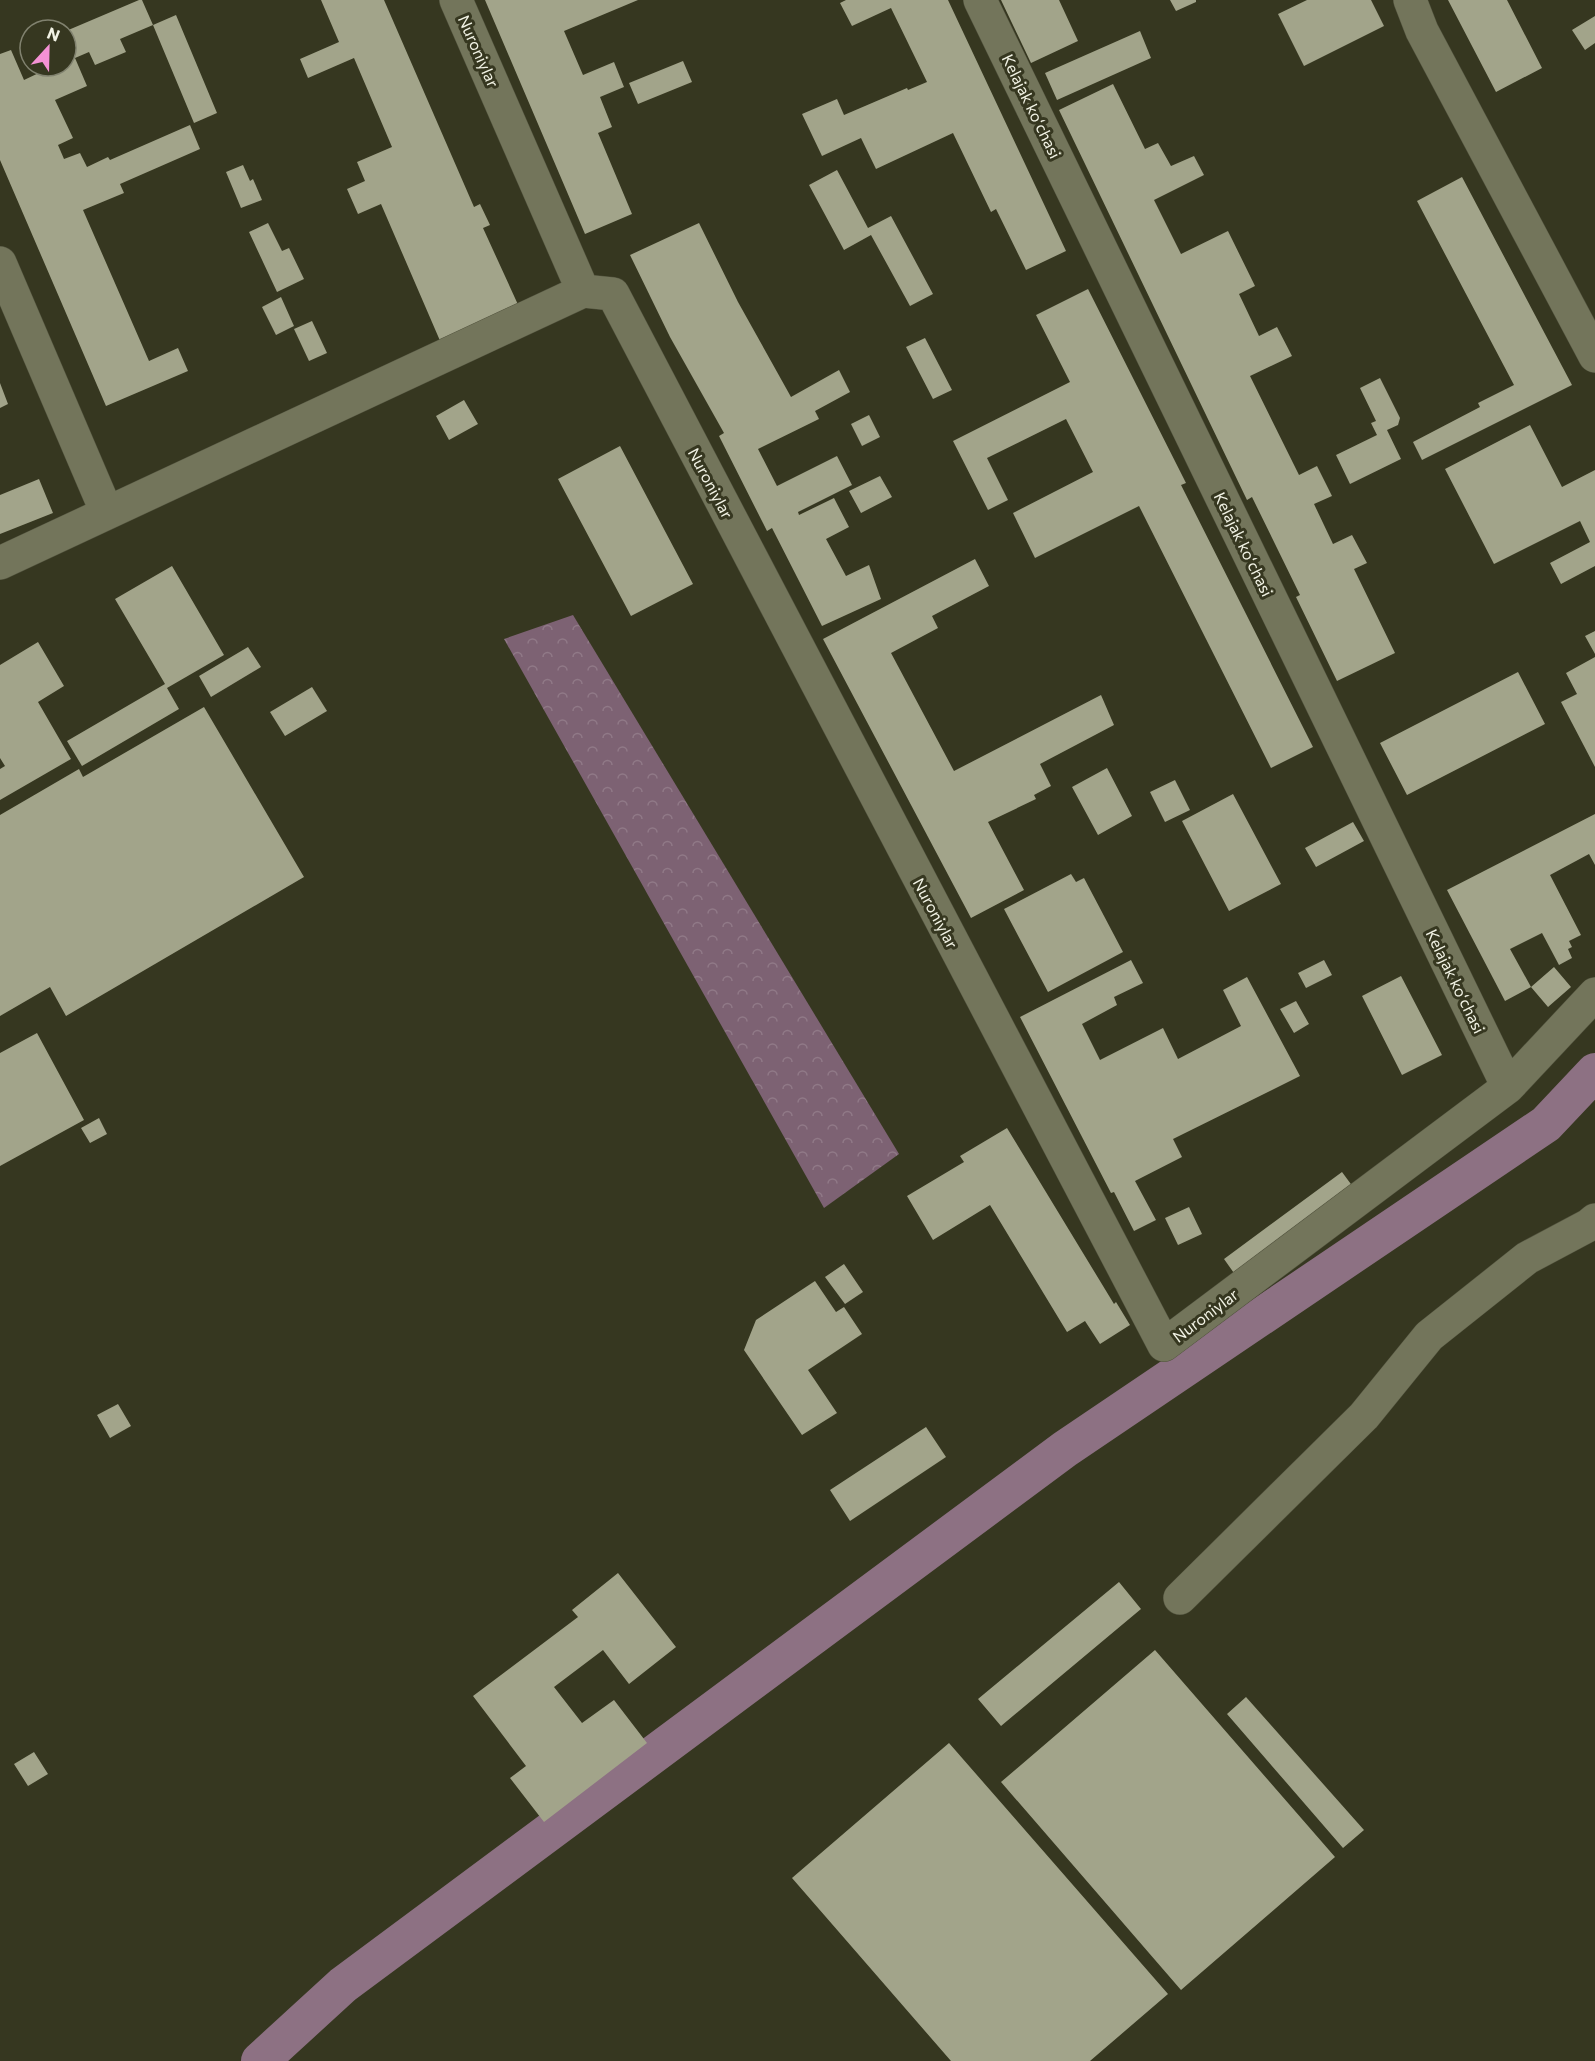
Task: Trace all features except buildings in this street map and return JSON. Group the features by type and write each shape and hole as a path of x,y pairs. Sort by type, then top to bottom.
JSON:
{"street":[{"name":"Nuroniylar","path":"456,0 583,291 613,294 1164,1346 1508,1087 1595,994"},
{"name":"Kelajak koʻchasi","path":"980,0 1508,1087"},
{"path":"1410,0 1422,31 1595,356"},
{"path":"0,263 107,513"},
{"path":"0,563 583,291"},
{"path":"1180,1598 1364,1416 1429,1336 1527,1258 1595,1220"}],"green space":[{"path":"573,615 899,1154 824,1208 504,639"}],"waterway":[{"path":"260,2061 343,1985 1065,1449 1546,1124 1595,1072"}]}
